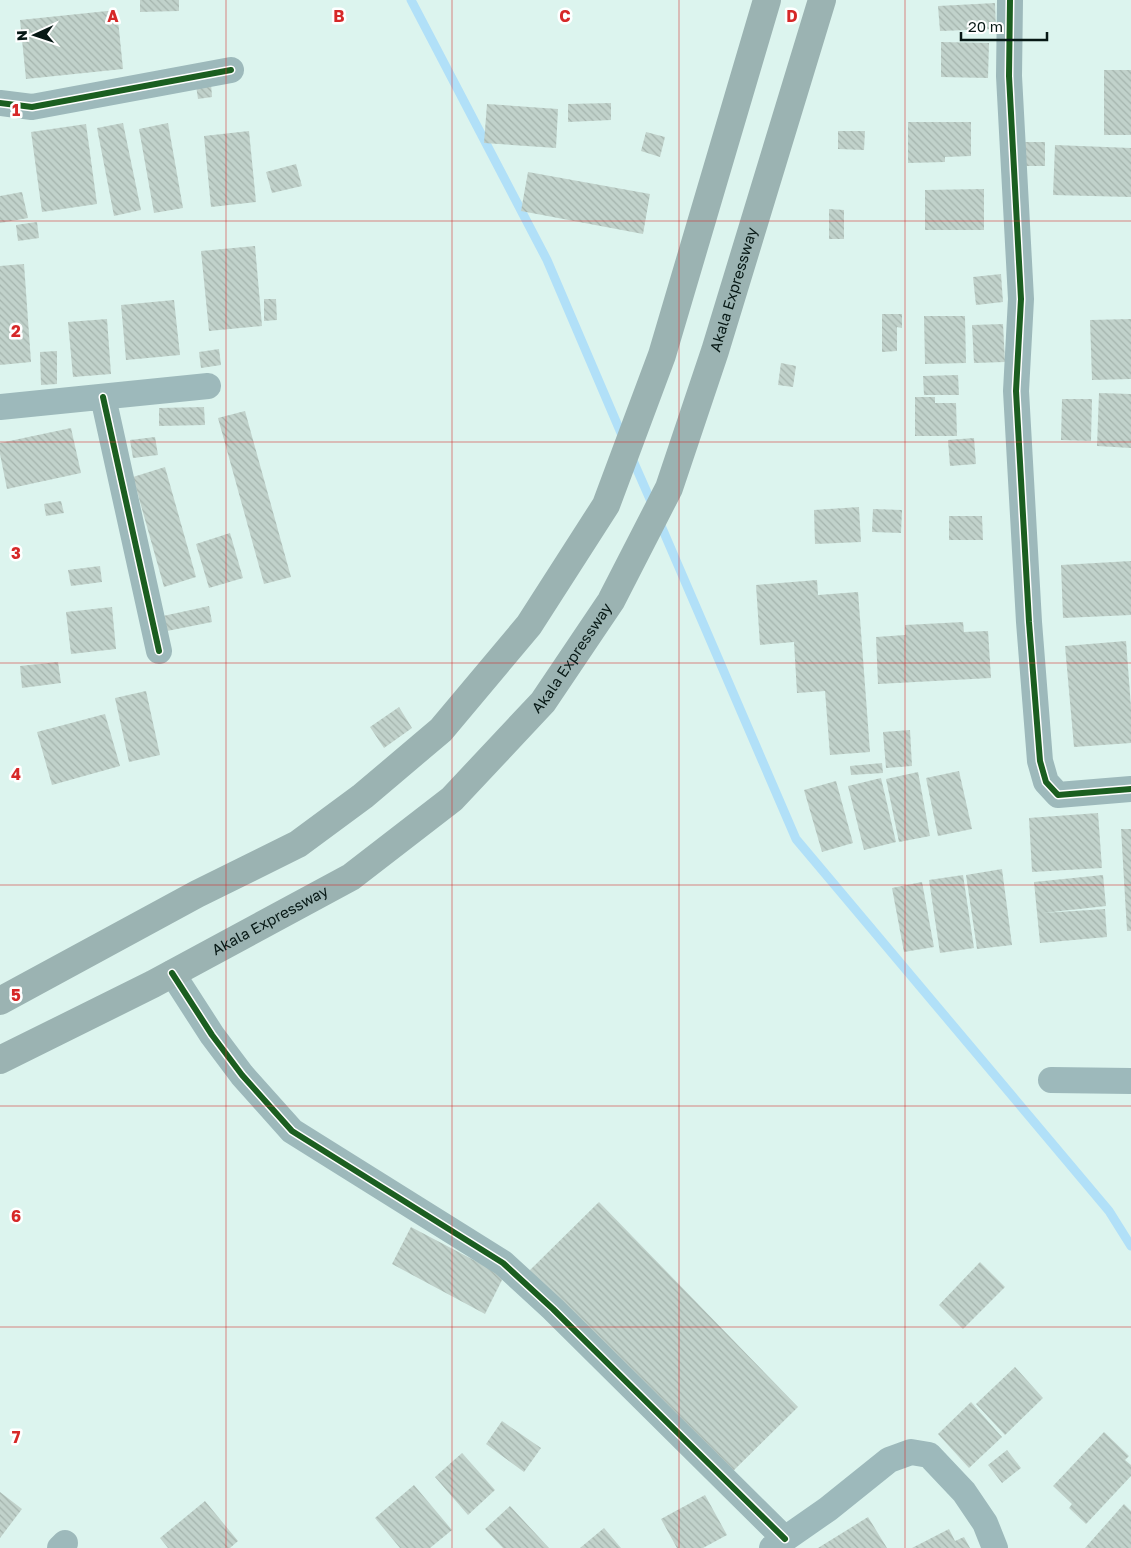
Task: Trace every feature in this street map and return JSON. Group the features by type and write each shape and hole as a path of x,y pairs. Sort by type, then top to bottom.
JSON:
{"main road":[{"path":"0,1002 198,894 298,844 363,796 441,730 529,625 606,504 632,436 662,356 767,0"},
{"name":"Akala Expressway","path":"0,1060 172,974 351,877 452,799 543,702 611,601 669,488 715,351 822,0"}],"street":[{"path":"1010,0 1009,76 1022,298 1016,391 1029,622 1040,761 1046,782 1058,795 1131,789"},
{"path":"0,103 32,107 231,70"},
{"path":"0,407 208,386"},
{"path":"103,397 160,651"},
{"path":"172,974 212,1035 242,1075 292,1131 503,1263 553,1309 778,1543 828,1508 889,1460 911,1452 929,1455 964,1492 986,1523 995,1548"},
{"path":"1051,1080 1131,1081"}],"building":[{"path":"140,0 179,0 179,11 140,12"},
{"path":"995,3 996,29 940,31 938,6"},
{"path":"117,10 123,69 26,79 20,20"},
{"path":"941,42 989,43 988,78 941,77"},
{"path":"1104,70 1131,70 1131,135 1104,135"},
{"path":"211,83 212,97 198,99 196,85"},
{"path":"611,103 611,120 568,122 568,104"},
{"path":"487,104 558,109 556,148 484,143"},
{"path":"908,122 971,122 971,156 945,157 945,162 908,163"},
{"path":"123,123 141,210 114,216 97,128"},
{"path":"168,123 183,208 154,213 139,129"},
{"path":"86,124 97,204 42,212 31,132"},
{"path":"249,131 256,202 211,207 204,136"},
{"path":"838,131 865,131 864,150 838,149"},
{"path":"646,132 665,137 660,157 641,151"},
{"path":"1021,142 1045,142 1045,166 1021,166"},
{"path":"1055,145 1131,148 1131,197 1053,195"},
{"path":"296,164 302,186 272,193 266,172"},
{"path":"528,172 650,194 643,234 521,211"},
{"path":"984,189 984,230 925,230 925,190"},
{"path":"22,192 28,218 0,223 0,196"},
{"path":"829,209 844,210 844,239 829,239"},
{"path":"37,222 39,238 18,241 16,225"},
{"path":"255,246 262,326 209,331 201,251"},
{"path":"24,264 31,362 0,365 0,266"},
{"path":"1001,274 1003,302 976,305 973,277"},
{"path":"264,299 276,299 277,320 264,321"},
{"path":"174,300 180,355 126,360 121,305"},
{"path":"882,314 902,314 902,328 897,327 897,351 882,352"},
{"path":"924,316 965,316 966,363 925,364"},
{"path":"107,319 111,374 73,377 68,322"},
{"path":"1131,319 1131,379 1092,380 1090,320"},
{"path":"1003,324 1005,362 974,363 972,325"},
{"path":"219,349 221,365 201,368 199,352"},
{"path":"57,351 57,384 41,385 40,352"},
{"path":"781,363 796,366 793,387 778,385"},
{"path":"958,375 959,395 924,395 923,376"},
{"path":"1099,393 1131,394 1131,448 1097,446"},
{"path":"915,397 935,397 935,403 956,403 957,436 915,436"},
{"path":"1062,399 1092,399 1091,441 1061,440"},
{"path":"204,407 205,425 159,426 159,408"},
{"path":"245,411 291,577 264,584 218,418"},
{"path":"71,428 81,473 7,489 0,454 0,443"},
{"path":"155,437 158,455 133,458 130,440"},
{"path":"974,438 976,464 950,466 948,440"},
{"path":"165,467 196,577 164,587 133,477"},
{"path":"61,501 64,513 46,516 44,504"},
{"path":"859,507 861,542 815,544 814,510"},
{"path":"873,509 902,510 901,533 872,532"},
{"path":"949,516 982,516 983,540 949,540"},
{"path":"230,533 243,578 209,588 196,544"},
{"path":"1131,561 1131,615 1063,618 1061,565"},
{"path":"100,566 102,582 71,586 68,570"},
{"path":"817,580 818,595 858,592 870,752 830,755 825,691 797,693 794,642 760,645 756,585"},
{"path":"209,606 212,622 167,631 163,616"},
{"path":"112,607 116,649 71,654 66,612"},
{"path":"963,622 964,632 988,631 991,678 878,684 876,637 905,635 905,625"},
{"path":"1126,641 1131,707 1131,743 1074,747 1065,646"},
{"path":"58,662 61,683 22,688 20,666"},
{"path":"146,691 160,755 129,762 115,698"},
{"path":"399,707 412,728 384,748 370,727"},
{"path":"105,714 120,766 52,785 37,732"},
{"path":"910,730 912,766 886,768 883,732"},
{"path":"882,763 883,773 851,775 850,766"},
{"path":"959,771 972,829 938,836 926,778"},
{"path":"918,772 930,836 899,842 886,779"},
{"path":"881,778 896,842 864,850 848,786"},
{"path":"836,781 853,843 822,852 804,790"},
{"path":"1098,813 1102,868 1032,872 1029,818"},
{"path":"1121,829 1131,829 1131,931 1127,931"},
{"path":"1002,869 1012,945 977,949 966,875"},
{"path":"963,875 974,948 940,953 929,880"},
{"path":"1103,875 1106,906 1043,913 1105,909 1107,937 1040,943 1034,882"},
{"path":"922,882 934,947 904,952 892,888"},
{"path":"599,1202 798,1407 727,1477 528,1272"},
{"path":"411,1227 504,1276 485,1314 392,1264"},
{"path":"980,1262 1005,1287 963,1329 939,1305"},
{"path":"1015,1367 1043,1398 1005,1435 976,1404"},
{"path":"971,1402 1002,1437 969,1468 938,1434"},
{"path":"502,1421 541,1448 524,1472 486,1444"},
{"path":"1104,1432 1129,1456 1125,1460 1131,1465 1131,1476 1086,1524 1069,1508 1072,1504 1053,1486"},
{"path":"1007,1450 1021,1468 1002,1483 988,1465"},
{"path":"462,1453 495,1490 468,1515 435,1477"},
{"path":"414,1485 452,1530 430,1548 400,1548 375,1518"},
{"path":"0,1492 22,1509 0,1538"},
{"path":"705,1495 727,1535 703,1548 677,1548 661,1519"},
{"path":"205,1501 238,1541 230,1548 168,1548 160,1538"},
{"path":"1124,1504 1131,1511 1131,1548 1085,1548"},
{"path":"510,1506 549,1548 503,1548 485,1529"},
{"path":"868,1517 887,1548 818,1548"},
{"path":"604,1528 621,1548 580,1548"},
{"path":"949,1529 955,1541 964,1537 970,1548 912,1548"}],"waterway":[{"path":"411,0 547,260 624,440"},
{"path":"631,456 653,506"},
{"path":"659,521 796,839 1109,1211 1131,1246"}],"cycle path":[{"path":"1010,0 1009,76 1021,299 1016,391 1029,622 1040,761 1046,782 1058,795 1131,789"},
{"path":"0,103 32,107 231,70"},
{"path":"103,397 159,651"},
{"path":"172,973 212,1035 242,1075 292,1131 503,1263 553,1309 785,1539"}]}
